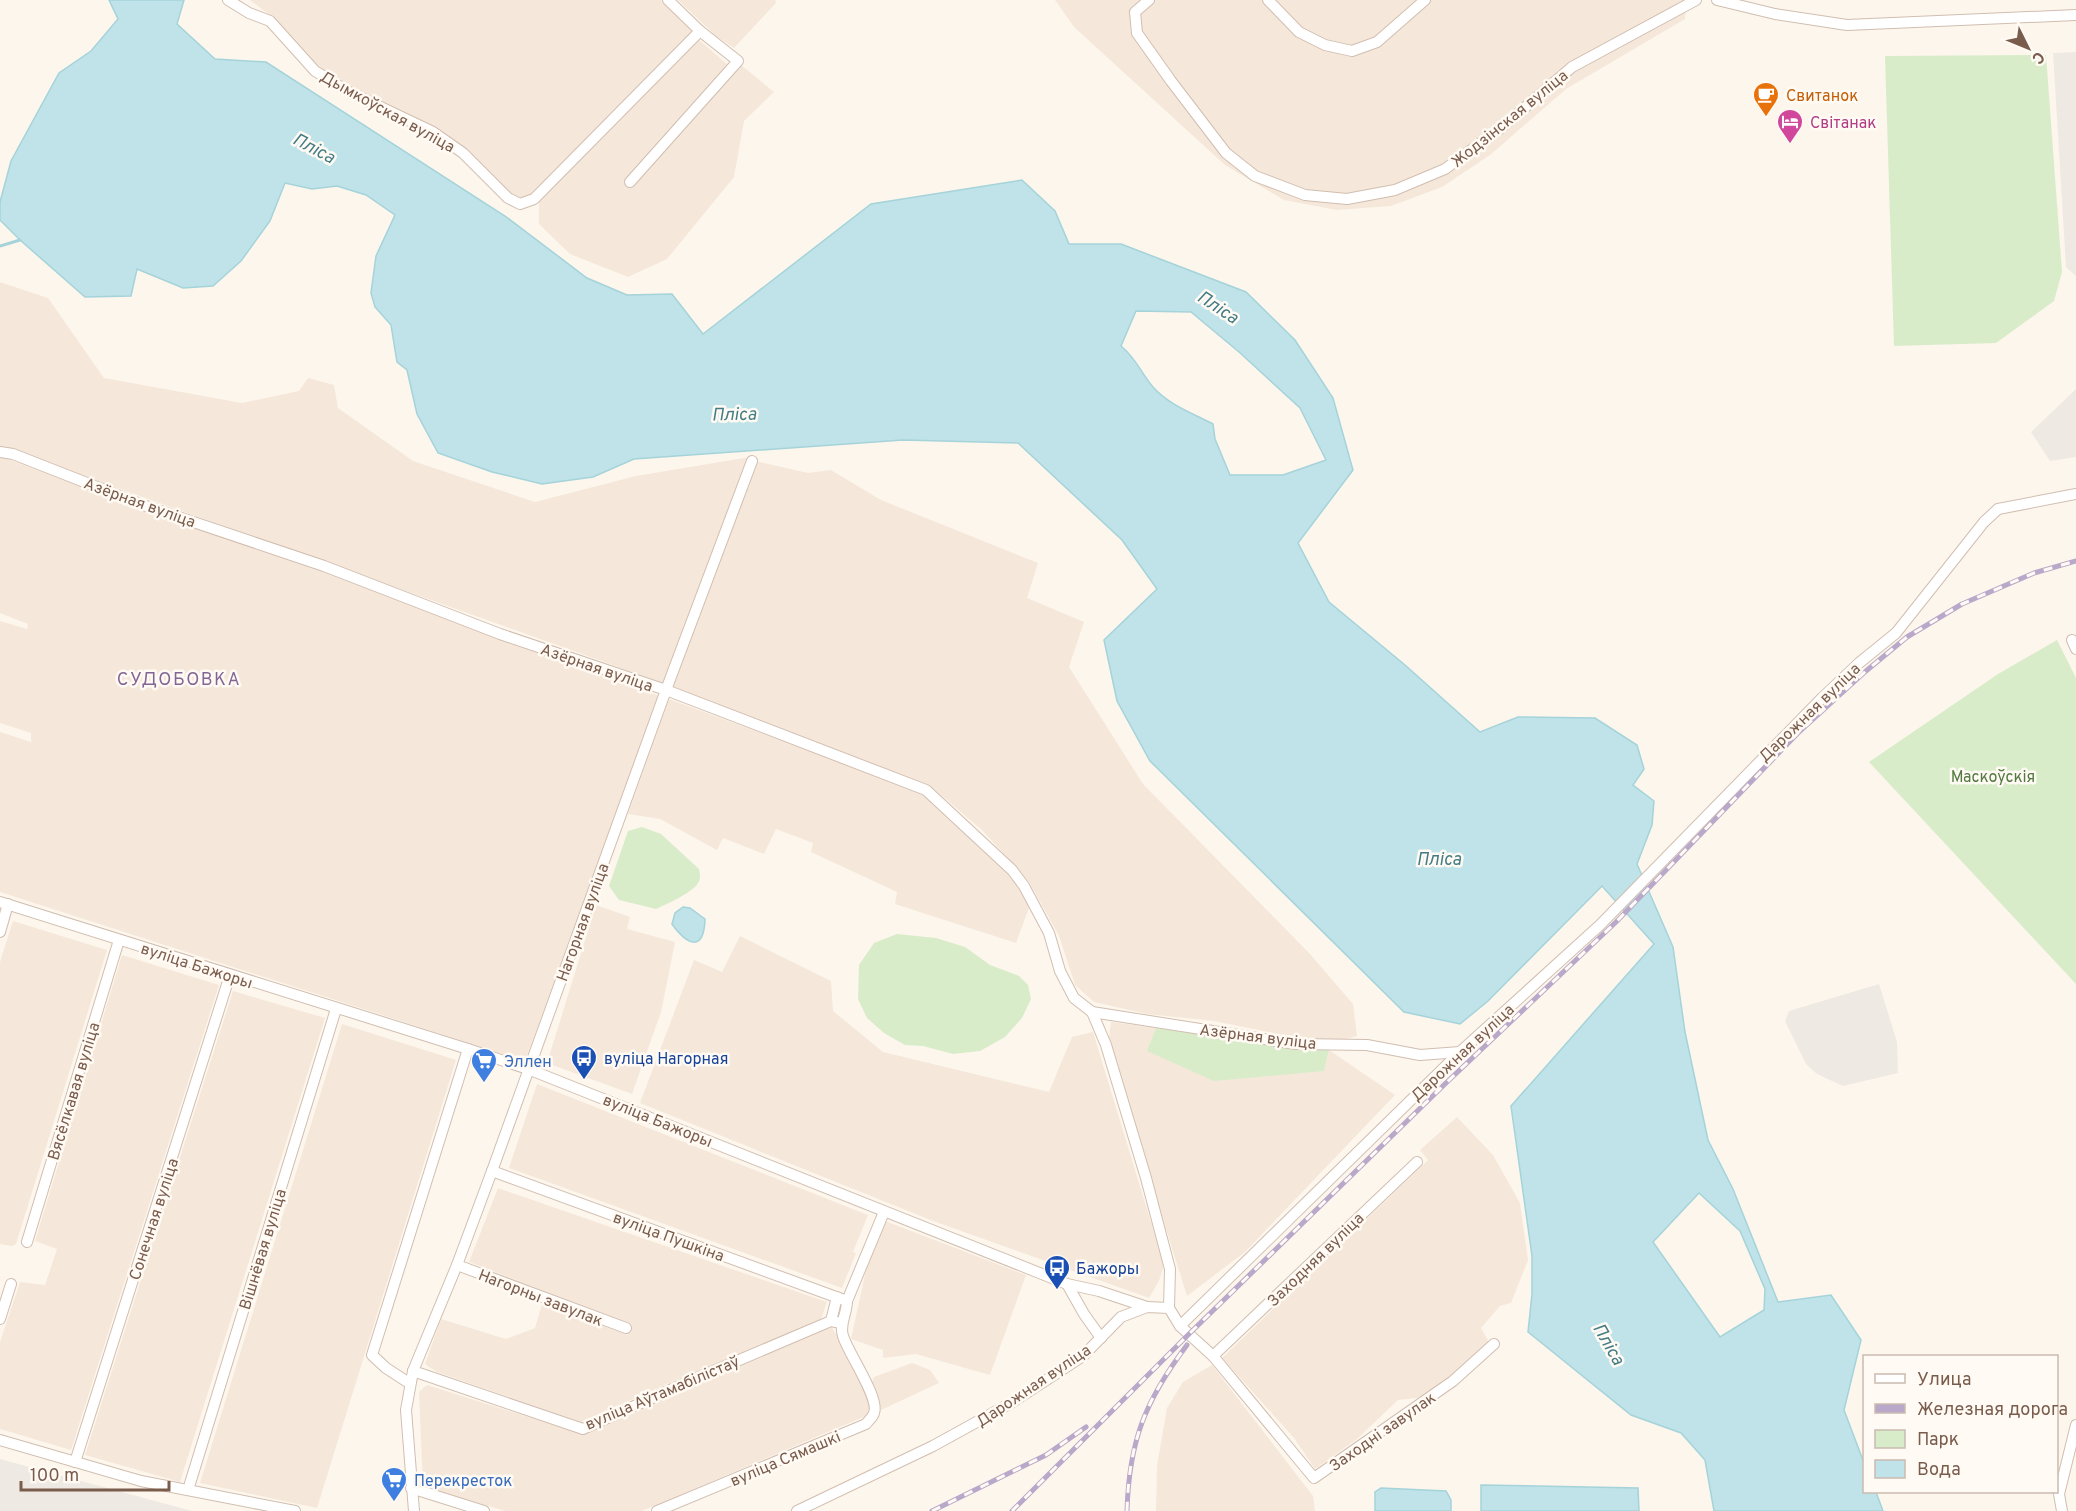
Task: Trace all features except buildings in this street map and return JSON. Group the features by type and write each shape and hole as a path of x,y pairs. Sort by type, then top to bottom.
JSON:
{"street":[{"name":"Дымкоўская вуліца","path":"228,0 249,13 270,21 315,70 349,92 433,132 463,153 508,198 520,204 534,199 700,31"},
{"path":"630,182 738,61 700,31 668,0"},
{"name":"Жодзінская вуліца","path":"1149,0 1136,12 1137,33 1226,153 1256,176 1305,195 1347,199 1395,190 1445,169 1501,128 1572,67 1696,0"},
{"path":"1268,0 1299,32 1325,45 1352,51 1377,42 1425,0"},
{"path":"1717,0 1775,14 1847,25 2076,15"},
{"name":"Азёрная вуліца","path":"0,452 13,454 144,505 324,566 500,634 666,690 927,790 1012,870 1024,886 1049,933 1060,971 1074,998 1092,1012 1296,1044 1367,1045 1420,1055 1460,1052"},
{"name":"Нагорная вуліца","path":"414,1511 406,1410 409,1383 492,1172 666,690 752,461"},
{"name":"Дарожная вуліца","path":"1180,1326 1460,1052 1609,916 1822,698 1859,663 1896,633 1984,522 1998,509 2076,494"},
{"path":"0,932 4,903"},
{"name":"вуліца Бажоры","path":"4,903 528,1070 1067,1284 1099,1290 1147,1307"},
{"name":"Вясёлкавая вуліца","path":"27,1242 119,940"},
{"name":"Сонечная вуліца","path":"75,1462 230,975"},
{"name":"Вішнёвая вуліца","path":"188,1490 336,1009"},
{"name":"Азёрная вуліца","path":"1092,1012 1106,1045 1146,1178 1170,1269 1169,1308"},
{"path":"409,1383 386,1368 372,1355 468,1049"},
{"name":"Заходняя вуліца","path":"1212,1356 1417,1162"},
{"name":"вуліца Пушкіна","path":"492,1172 842,1299"},
{"path":"836,1322 842,1299 884,1212"},
{"name":"Нагорны завулак","path":"457,1265 626,1328"},
{"path":"0,1319 11,1284"},
{"path":"1067,1284 1101,1338"},
{"name":"Дарожная вуліца","path":"797,1511 933,1446 993,1413 1083,1356 1121,1317 1147,1307 1169,1308"},
{"path":"1169,1308 1180,1326"},
{"name":"вуліца Аўтамабілістаў","path":"413,1371 583,1429 690,1381 836,1322"},
{"name":"вуліца Сямашкі","path":"657,1511 866,1424 874,1413 875,1405 864,1377 836,1322"},
{"name":"Заходні завулак","path":"1180,1326 1212,1356 1314,1478 1453,1381 1494,1344"},
{"path":"2062,1511 2059,1494 2076,1425"},
{"path":"0,1440 141,1481 295,1511"},
{"path":"411,1488 484,1511"}],"shaded area":[{"path":"250,0 661,0 695,33 533,197 515,198 465,149 426,123 348,87 317,67 267,13"},
{"path":"678,0 775,0 776,3 734,48 716,36"},
{"path":"1055,0 1686,0 1685,19 1566,89 1490,155 1442,187 1391,206 1337,210 1284,200 1225,165 1074,27"},
{"path":"698,39 728,65 626,183 631,187 741,65 774,92 744,121 734,177 667,259 628,277 570,254 539,224 539,200"},
{"path":"2076,52 2076,276 2066,267 2053,53"},
{"path":"0,282 48,298 104,378 242,403 299,391 308,378 334,385 338,408 413,461 535,502 636,476 750,457 663,683 0,446"},
{"path":"2076,389 2076,457 2050,461 2031,432"},
{"path":"0,456 179,524 259,548 659,696 525,1061 0,892 0,732 31,742 31,733 0,723 0,621 27,629 28,624 0,613"},
{"path":"755,461 808,473 831,470 881,500 1038,563 1027,598 1084,622 1069,667 1143,784 1310,954 1353,1004 1357,1036 1334,1042 1303,1039 1214,1021 1147,1014 1094,1002 1075,985 1059,936 1029,882 982,830 929,785 672,687"},
{"path":"669,699 927,795 1018,885 1030,905 1016,943 895,904 897,892 811,852 813,843 776,829 764,854 723,838 717,850 660,819 628,814"},
{"path":"596,905 630,917 627,929 675,942 661,1012 632,1094 547,1063"},
{"path":"13,921 107,950 16,1244 12,1246 0,1244 0,962"},
{"path":"740,936 831,981 833,1011 883,1052 1049,1092 1072,1037 1093,1032 1164,1265 1159,1281 1149,1298 933,1221 640,1103 694,960 722,972"},
{"path":"122,955 219,985 71,1450 0,1429 0,1342 20,1282 45,1285 57,1249 35,1241"},
{"path":"1879,984 1897,1042 1898,1073 1843,1086 1817,1074 1806,1064 1785,1021 1789,1011"},
{"path":"233,991 325,1018 180,1482 85,1455"},
{"path":"1111,1022 1156,1028 1148,1051 1324,1071 1329,1050 1395,1095 1245,1252 1187,1296 1108,1044"},
{"path":"342,1024 456,1060 317,1508 200,1483"},
{"path":"537,1084 868,1215 842,1288 509,1168"},
{"path":"1457,1117 1493,1155 1520,1203 1528,1260 1511,1303 1500,1306 1481,1328 1490,1344 1425,1397 1398,1400 1357,1439 1315,1469 1294,1438 1222,1358 1428,1160 1420,1150"},
{"path":"498,1188 827,1302 821,1319 788,1337 687,1375 581,1422 437,1372 425,1364 441,1319 506,1339 535,1328 542,1304 628,1335 632,1325 469,1262"},
{"path":"885,1221 1026,1275 990,1375 916,1354 883,1358 883,1350 851,1339 866,1270"},
{"path":"832,1327 870,1403 868,1415 642,1511 505,1511 423,1487 419,1392 427,1385 582,1434"},
{"path":"912,1363 930,1370 939,1383 881,1410 872,1382 874,1377"},
{"path":"1212,1365 1313,1496 1315,1511 1156,1511 1157,1466 1167,1408 1183,1382"},
{"path":"0,1459 192,1511 0,1511"}],"green space":[{"path":"2046,55 2062,272 2054,301 1996,343 1894,346 1885,56"},
{"name":"Маскоўскія","path":"2057,640 2076,678 2076,984 1869,762 1998,674"},
{"path":"642,827 661,834 700,872 699,881 695,887 656,909 619,900 609,886 628,831"},
{"path":"897,934 936,938 965,947 990,965 1019,976 1028,985 1031,999 1022,1018 1005,1037 980,1051 953,1054 923,1046 905,1045 884,1033 867,1018 858,999 859,965 874,943"},
{"path":"1156,1028 1292,1048 1329,1050 1324,1071 1214,1081 1147,1051"}],"water":[{"name":"Пліса","path":"109,0 184,0 177,24 215,59 266,62 505,216 587,278 627,295 672,294 703,334 871,204 1022,180 1055,211 1069,244 1121,244 1246,292 1295,340 1333,398 1353,470 1298,543 1329,602 1405,665 1480,732 1518,717 1595,718 1637,745 1644,769 1633,785 1654,801 1652,825 1637,864 1673,947 1685,1032 1708,1140 1733,1189 1778,1302 1831,1295 1861,1340 1844,1410 1863,1460 1863,1493 1876,1493 1883,1511 1714,1511 1705,1460 1681,1433 1631,1415 1528,1332 1532,1294 1532,1256 1511,1106 1654,944 1602,886 1488,1001 1460,1024 1404,1012 1150,761 1117,701 1104,640 1157,589 1122,540 1018,443 903,440 634,459 593,477 542,484 492,472 438,453 417,414 407,370 397,362 391,325 375,307 371,293 376,256 395,215 366,195 337,186 312,189 285,183 270,221 241,261 213,286 183,288 137,269 131,296 85,297 0,220 0,202 11,161 59,73 91,51 118,19","holes":["1136,311 1191,312 1300,408 1326,460 1283,475 1230,475 1215,439 1213,424 1166,399 1149,382 1121,346","1699,1193 1740,1231 1765,1289 1764,1310 1720,1337 1653,1242"]},
{"path":"683,907 690,908 705,919 702,937 698,941 689,941 672,924 675,913"},
{"path":"1481,1485 1638,1488 1639,1511 1481,1511"},
{"path":"1381,1488 1446,1491 1451,1500 1451,1511 1375,1511 1375,1492"}],"waterway":[{"path":"0,246 20,240"}],"railway":[{"path":"1012,1511 1447,1082 1616,922 1798,733 1866,671 1907,637 1962,604 2034,573 2076,561"},
{"path":"1127,1511 1131,1463 1142,1423 1160,1385 1187,1345"},
{"path":"932,1511 1046,1455 1086,1427"}],"place":[{"name":"Свитанок","path":"1766,118"},
{"name":"Світанак","path":"1790,145"},
{"name":"вуліца Нагорная","path":"584,1081"},
{"name":"Эллен","path":"484,1084"},
{"name":"Бажоры","path":"1057,1291"},
{"name":"Перекресток","path":"394,1503"}],"district":[{"name":"СУДОБОВКА","path":"179,679"}]}
